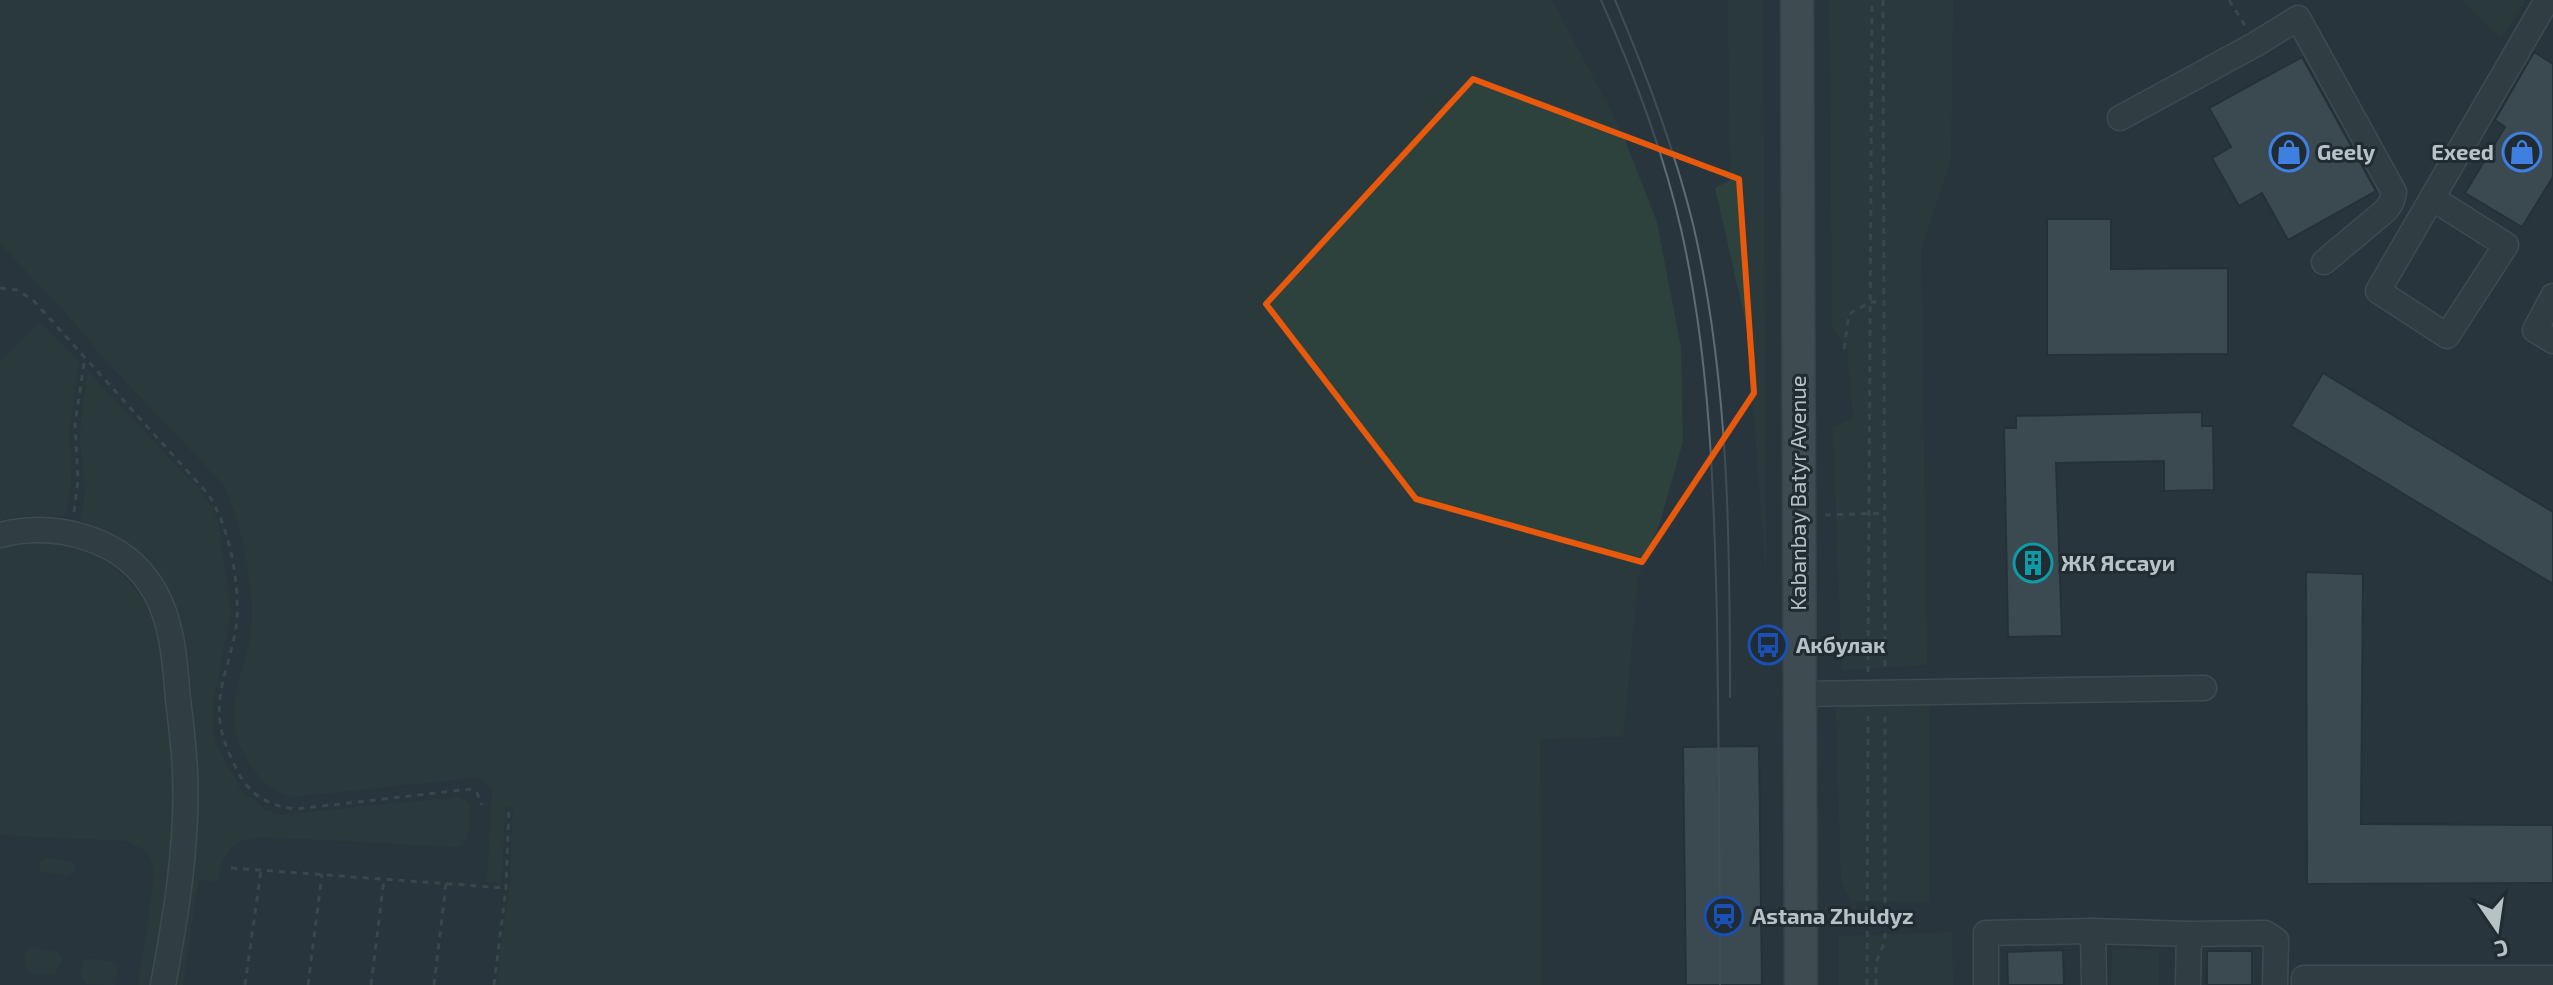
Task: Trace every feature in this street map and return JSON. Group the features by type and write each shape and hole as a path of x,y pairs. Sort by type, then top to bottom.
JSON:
{"main road":[{"name":"Kabanbay Batyr Avenue","path":"1797,0 1801,985"}],"street":[{"path":"2432,198 2506,245 2447,336 2378,291 2432,198 2547,0"},
{"path":"2120,118 2256,44 2300,9 2394,192 2386,210 2324,262"},
{"path":"2553,296 2535,330 2553,341"},
{"path":"0,535 45,529 70,532 121,555 140,571 155,591 163,610 171,641 185,774 184,843 175,924 163,985"},
{"path":"1799,694 2204,688"},
{"path":"2093,931 2094,985"},
{"path":"1986,985 1986,933 2093,931 2265,933 2276,940 2275,985"},
{"path":"2188,985 2189,934"},
{"path":"2304,985 2304,978 2553,978"}],"path":[{"path":"1872,0 1869,513 1885,941 1876,963 1876,985"},
{"path":"1867,985 1885,513 1883,0"},
{"path":"2229,0 2256,44"},
{"path":"0,288 17,290 33,300 208,494 224,524 237,594 237,619 222,682 220,728 223,743 251,792 279,807 296,809 471,789 477,793 482,805"},
{"path":"1844,349 1849,314 1870,302 1884,302"},
{"path":"70,532 78,480 75,424 85,357"},
{"path":"1825,515 1885,513"},
{"path":"494,985 506,888 509,806"},
{"path":"231,868 506,888"},
{"path":"245,985 261,870"},
{"path":"308,985 322,874"},
{"path":"371,985 384,879"},
{"path":"434,985 446,883"}],"highlighted area":[{"path":"1473,79 1739,179 1754,393 1642,562 1416,499 1266,304"}],"green space":[{"path":"0,0 1552,0 1621,130 1657,222 1681,348 1683,441 1661,519 1638,579 1623,737 1540,739 1542,985 496,985 509,890 513,806 505,806 502,882 487,881 492,792 483,780 473,778 292,797 263,781 239,744 234,707 250,637 252,601 240,530 223,484 0,244"},
{"path":"1728,0 1763,0 1766,575 1747,327 1715,188 1730,180"},
{"path":"1830,0 1953,0 1951,158 1921,250 1927,665 1842,670 1833,428 1853,417 1847,347 1832,328"},
{"path":"2462,0 2525,0 2501,38"},
{"path":"40,323 79,362 70,426 71,487 65,516 21,516 0,520 0,361"},
{"path":"88,371 199,490 218,521 231,612 214,699 213,731 216,744 241,790 265,810 281,815 459,797 469,803 469,830 464,844 457,847 262,837 236,844 222,862 218,881 198,880 183,985 175,985 196,778 188,657 172,598 156,572 131,548 81,521 85,492 80,439"},
{"path":"43,542 89,553 116,569 146,606 157,638 170,736 173,817 168,890 154,985 138,985 154,881 153,864 147,851 127,841 0,835 0,547"},
{"path":"1929,703 1929,902 1851,901 1841,881 1836,708"},
{"path":"47,858 73,862 76,871 67,876 41,871 38,863"},
{"path":"1952,932 1953,985 1839,985 1839,936"},
{"path":"32,947 57,952 62,958 55,974 36,974 26,969 25,952"},
{"path":"2112,949 2159,949 2159,985 2111,985"},
{"path":"89,958 115,963 119,968 114,985 86,984 81,975 82,962"}],"building":[{"name":"Exeed","path":"2534,52 2553,64 2553,177 2522,227 2465,193 2505,127 2495,120"},
{"name":"Geely","path":"2302,57 2376,191 2288,240 2262,193 2239,206 2212,158 2231,147 2209,108"},
{"path":"2047,219 2111,219 2111,269 2228,268 2228,354 2047,355"},
{"path":"2323,373 2553,512 2553,584 2291,426"},
{"name":"ЖК Яссауи","path":"2202,412 2202,426 2213,426 2214,490 2164,491 2164,461 2056,463 2062,636 2008,637 2004,428 2016,428 2016,416"},
{"path":"2306,572 2363,574 2361,824 2553,825 2553,883 2307,884"},
{"path":"1759,746 1762,985 1686,985 1683,747"},
{"path":"2063,950 2064,985 2008,985 2007,952"},
{"path":"2207,951 2252,951 2252,985 2207,985"}],"tram line":[{"path":"1601,0 1636,84 1666,170 1691,277 1704,375 1709,424 1717,621 1720,985"},
{"path":"1615,0 1677,167 1705,282 1721,400 1725,459 1730,697"}],"place":[{"name":"Geely","path":"2289,152"},
{"name":"Exeed","path":"2522,152"},
{"name":"ЖК Яссауи","path":"2033,563"},
{"name":"Акбулак","path":"1768,645"},
{"name":"Astana Zhuldyz","path":"1724,916"}]}
